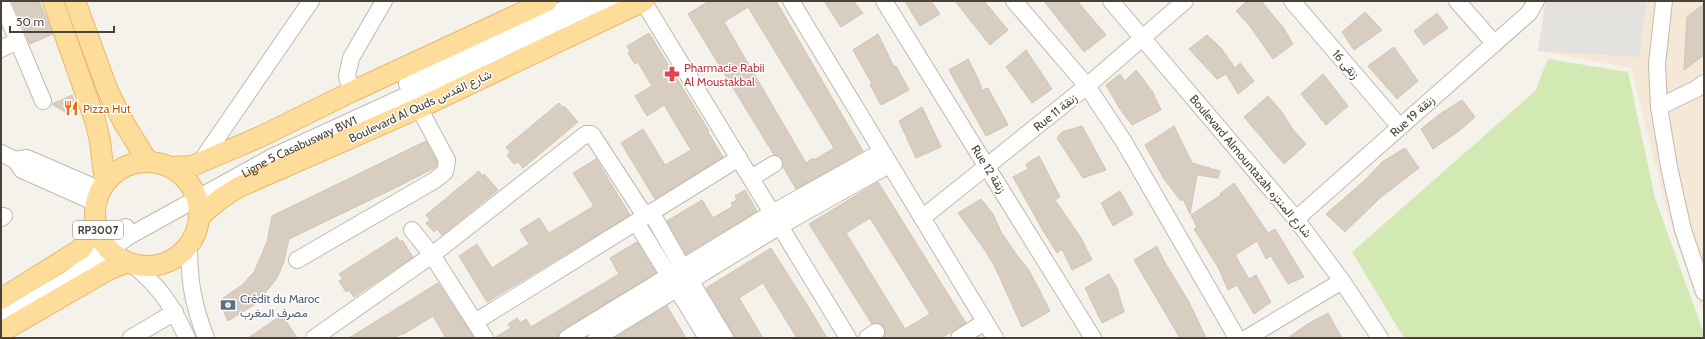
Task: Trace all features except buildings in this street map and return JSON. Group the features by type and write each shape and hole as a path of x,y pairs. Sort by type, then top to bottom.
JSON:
{"main road":[{"name":"RP3007","path":"53,1 95,120 100,141 103,239 118,258 130,263"},
{"path":"74,1 108,91 124,123 148,162"},
{"path":"101,192 117,171 127,166 148,162 185,168 199,164 262,136 351,92 547,1"},
{"name":"Boulevard Al Quds شارع القدس","path":"196,200 220,199 239,187 419,108 644,1"},
{"path":"1,332 108,270 130,263 142,266 164,264 178,256 189,245 197,231 196,200 180,173 172,167"},
{"path":"1,299 81,248 103,239"}],"street":[{"path":"1,1 43,101"},
{"path":"199,164 311,1"},
{"path":"351,92 347,76 351,58 384,1"},
{"name":"Ligne 5 Casabusway BW1","path":"1,308 63,269 103,239 196,200 581,1"},
{"name":"Ligne 5 Casabusway BW1","path":"196,200 272,157 612,1"},
{"path":"644,1 848,338"},
{"path":"791,1 994,338"},
{"name":"Rue 12 زنقة","path":"884,1 1093,338"},
{"path":"1014,1 1087,86 1124,142 1237,338"},
{"name":"Boulevard Almountazah شارع المنتزه","path":"1111,1 1296,219 1342,281 1380,338"},
{"name":"Rue 11 زنقة","path":"922,218 988,167 1087,86 1184,1"},
{"name":"زنقى 16","path":"1292,1 1400,127"},
{"path":"1457,1 1494,43"},
{"path":"1664,1 1656,64 1659,107 1669,166 1683,230 1704,292"},
{"name":"Rue 19 زنقة","path":"1296,219 1494,43 1532,7"},
{"path":"1,49 17,42"},
{"path":"1659,107 1696,89 1704,83"},
{"path":"297,260 435,180 445,172 447,160 419,108"},
{"path":"314,338 432,255 584,135 589,134 593,136 644,217 679,278 707,338"},
{"path":"8,156 27,158 101,192"},
{"path":"475,322 739,158"},
{"path":"567,338 679,278 776,219 885,158"},
{"path":"751,178 774,164"},
{"path":"412,230 432,255 485,338"},
{"name":"Ligne 5 Casabusway BW1","path":"1,319 67,280 103,239"},
{"path":"189,245 191,292 196,313 206,338"},
{"name":"RP3007","path":"130,263 158,287 175,312 187,338"},
{"path":"596,338 679,278"},
{"path":"679,278 725,338"},
{"path":"1246,338 1342,281"},
{"path":"132,338 175,312"},
{"path":"959,338 985,322"}],"shaded area":[{"path":"1545,1 1704,1 1704,313 1693,288 1668,215 1631,68 1538,51"},
{"path":"1546,1 1647,1 1639,57 1538,51"}],"green space":[{"path":"1548,59 1628,72 1655,198 1704,334 1704,338 1404,338 1352,252 1535,91"}],"place":[{"name":"Pharmacie Rabii Al Moustakbal","path":"672,74"},
{"name":"Pizza Hut","path":"71,108"},
{"name":"Crédit du Maroc مصرف المغرب","path":"228,305"}]}
